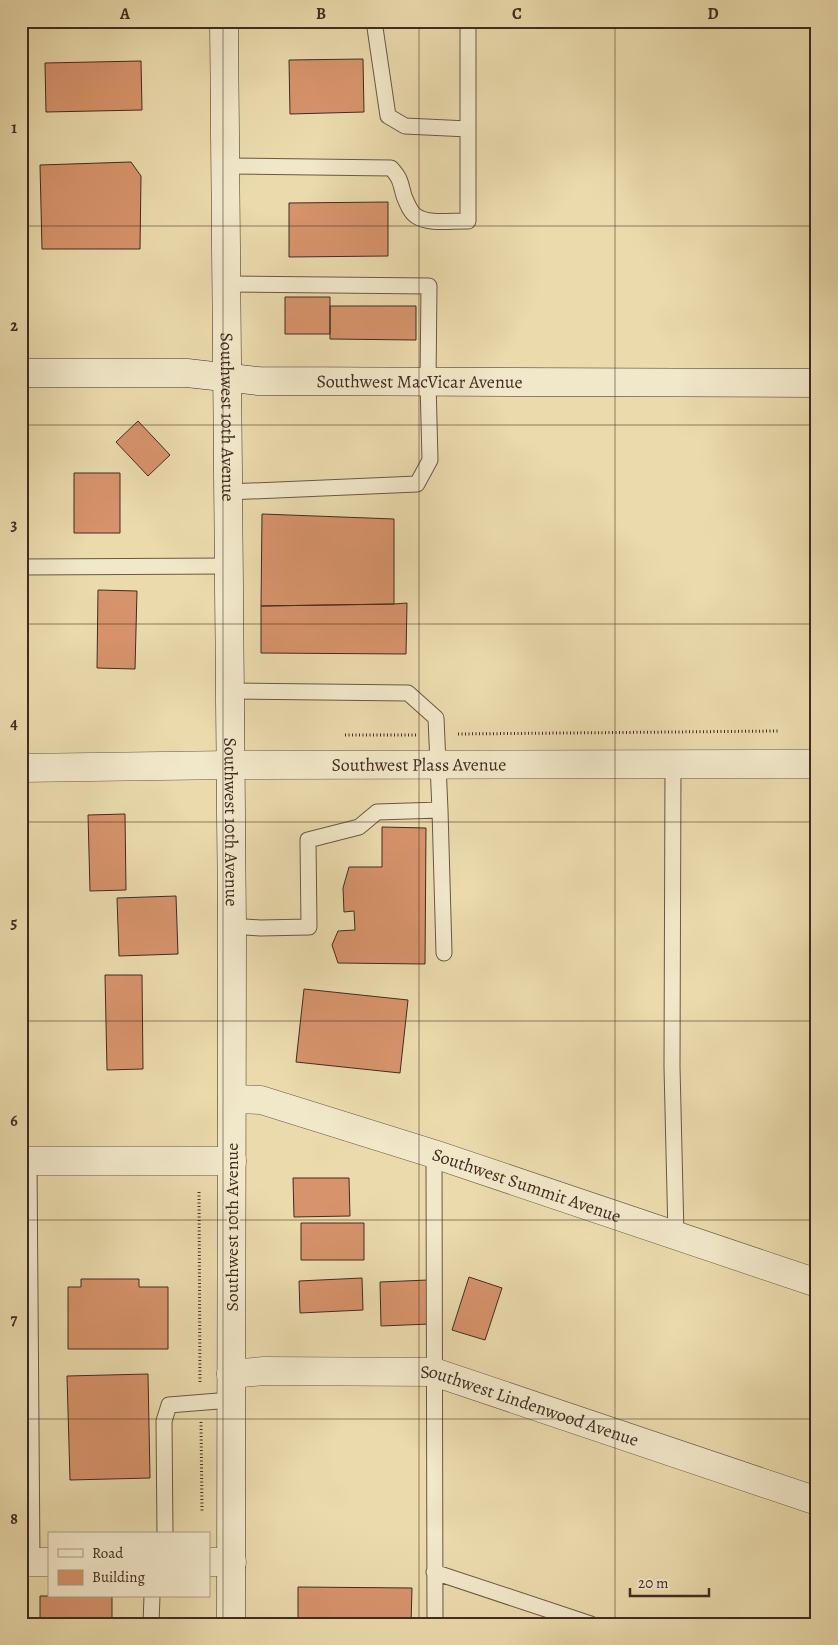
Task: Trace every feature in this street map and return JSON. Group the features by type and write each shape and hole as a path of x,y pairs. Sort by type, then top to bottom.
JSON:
{"street":[{"name":"Southwest 10th Avenue","path":"224,21 231,765 232,1161 231,1387 220,1562 231,1624"},
{"name":"Southwest MacVicar Avenue","path":"21,373 187,373 258,381 817,383"},
{"name":"Southwest Plass Avenue","path":"21,768 231,765 817,764"},
{"name":"Southwest Summit Avenue","path":"232,1099 261,1100 434,1154 817,1283"},
{"path":"25,1161 232,1161"},
{"name":"Southwest Lindenwood Avenue","path":"231,1387 264,1371 434,1372 817,1501"}],"lane":[{"path":"374,21 388,116 405,126 468,129"},
{"path":"225,166 391,168 399,177 409,208 415,216 426,220 468,220 468,21"},
{"path":"226,284 429,286 428,382 430,460 417,484 228,492"},
{"path":"21,567 229,566"},
{"path":"230,691 408,693 436,718 444,953"},
{"path":"672,764 672,1067 676,1235"},
{"path":"232,926 260,928 309,927 308,840 359,827 376,812 440,810"},
{"path":"434,1154 435,1624"},
{"path":"25,1161 26,1356 34,1562"},
{"path":"166,1532 164,1421 169,1405 200,1402 231,1387"},
{"path":"434,1572 591,1624"},
{"path":"151,1624 152,1598"}],"path":[{"path":"338,735 779,731"},
{"path":"199,1192 202,1515"}],"building":[{"path":"363,59 364,112 290,114 289,60"},
{"path":"141,61 142,110 46,112 45,63"},
{"path":"131,162 141,176 140,249 42,249 40,165"},
{"path":"388,202 388,256 289,257 289,203"},
{"path":"285,297 330,297 330,334 285,334"},
{"path":"330,306 416,306 416,340 330,339"},
{"path":"138,421 170,455 148,476 116,442"},
{"path":"74,473 120,473 120,533 74,533"},
{"path":"262,514 394,519 394,604 261,606"},
{"path":"98,590 137,591 135,669 97,668"},
{"path":"407,603 406,654 261,653 261,606"},
{"path":"125,814 126,890 90,891 88,815"},
{"path":"382,827 426,828 425,964 338,963 332,945 338,931 355,930 354,911 344,912 343,888 349,867 382,867"},
{"path":"176,896 178,954 119,956 117,898"},
{"path":"105,975 142,975 143,1069 107,1070"},
{"path":"304,989 408,1000 400,1073 296,1062"},
{"path":"293,1178 349,1178 350,1216 294,1217"},
{"path":"301,1223 364,1223 364,1260 301,1260"},
{"path":"469,1277 502,1288 485,1340 452,1330"},
{"path":"362,1278 363,1310 300,1313 299,1281"},
{"path":"81,1279 139,1279 139,1287 168,1287 168,1349 68,1349 68,1287 81,1287"},
{"path":"428,1280 430,1324 381,1326 380,1282"},
{"path":"148,1374 150,1478 70,1480 67,1376"},
{"path":"298,1587 412,1588 411,1624 298,1624"},
{"path":"40,1596 48,1596 48,1598 112,1598 112,1624 40,1624"}]}
